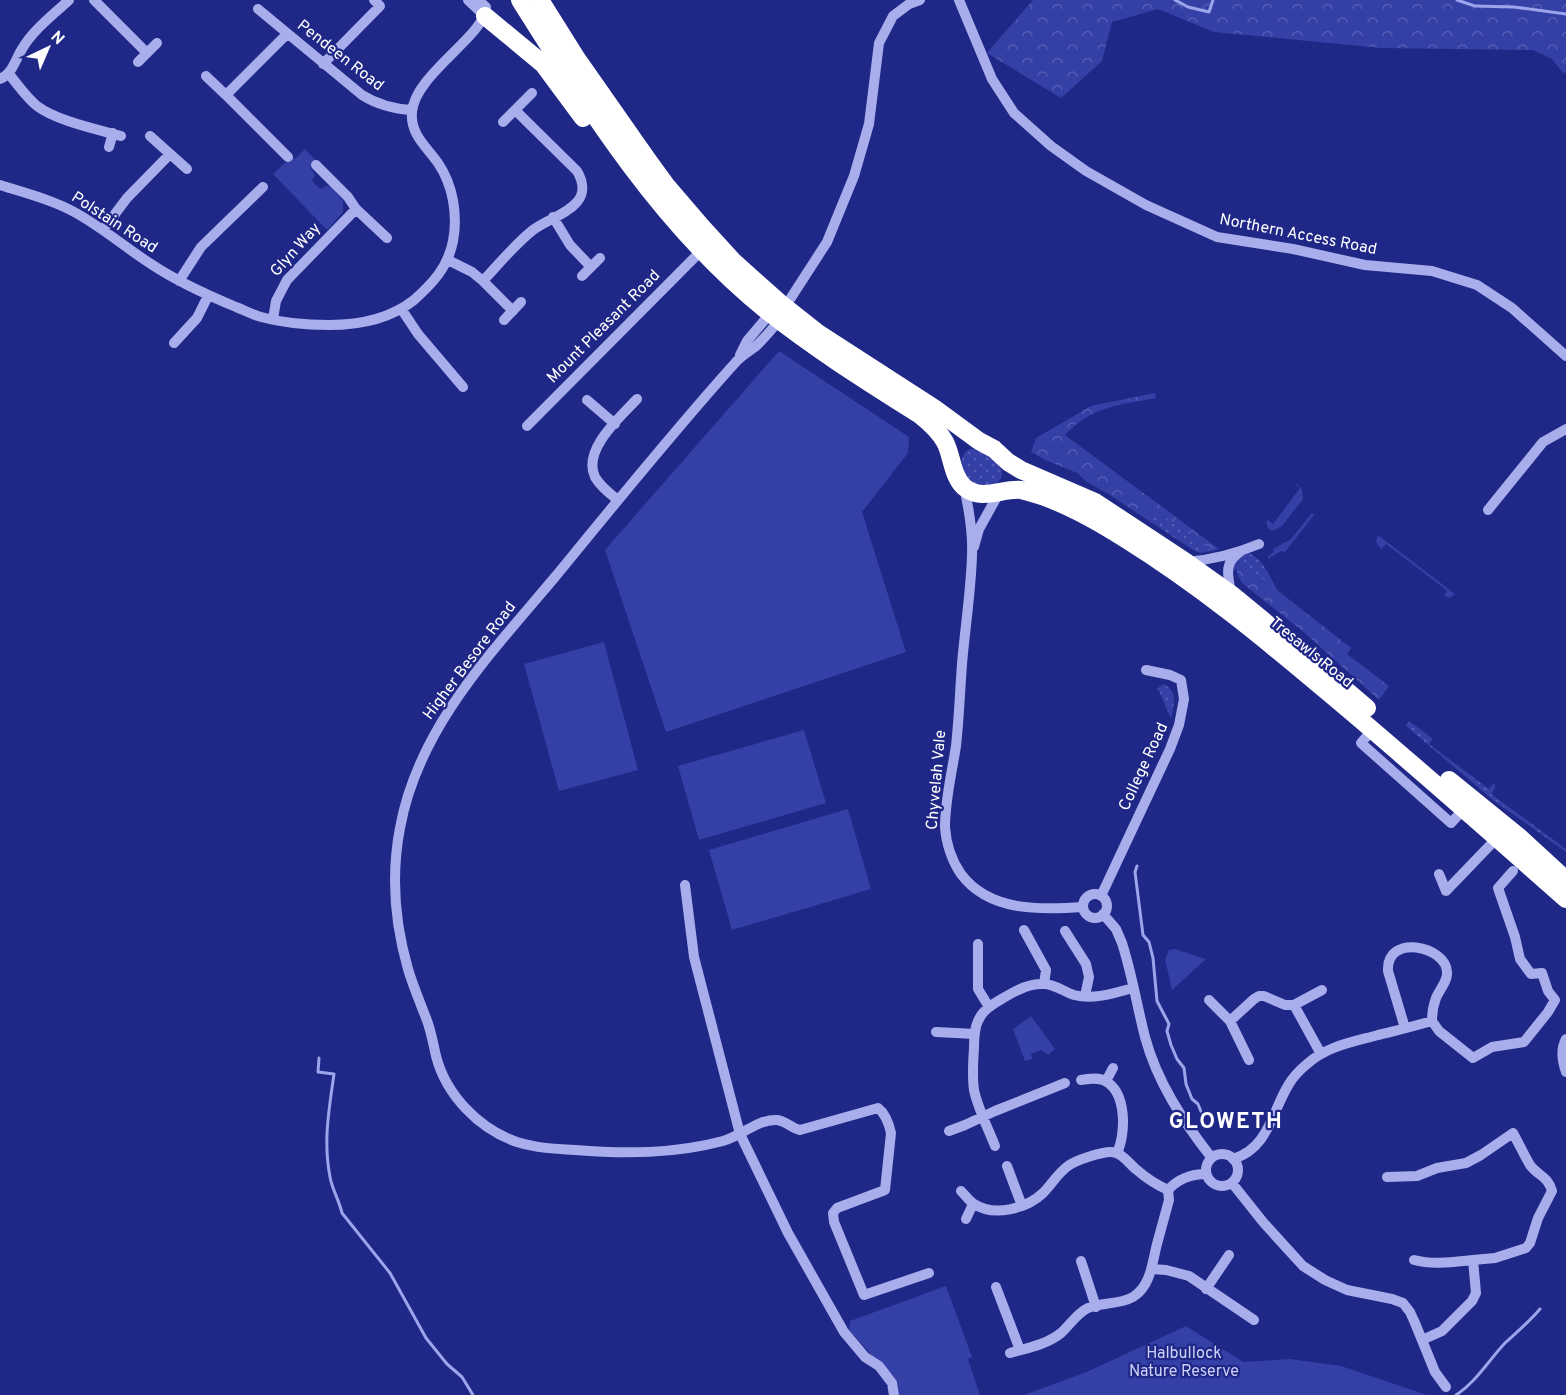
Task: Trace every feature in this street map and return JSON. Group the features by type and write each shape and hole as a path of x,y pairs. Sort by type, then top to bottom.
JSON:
{"highway":[{"path":"520,0 591,111 649,190"},
{"path":"483,8 543,64 604,145 736,283 781,311 818,333 994,449 1008,462 1006,478 1000,492 986,495 964,487 959,481 945,441 932,425 811,344 781,311 734,262 666,185 577,59 540,0"},
{"path":"955,470 963,446 979,441"},
{"name":"Tresawls Road","path":"1008,462 1028,474 1095,502 1231,594 1566,879"},
{"name":"Tresawls Road","path":"1000,492 1022,490 1061,503 1127,540 1200,591 1258,635 1362,736 1464,809 1566,899"}],"street":[{"path":"69,0 30,37 5,76 43,110 117,135 109,147"},
{"path":"94,0 147,53"},
{"path":"412,110 421,89 475,28 483,8 468,0"},
{"name":"Higher Besore Road","path":"920,0 909,4 893,16 879,43 869,124 854,176 827,242 756,346 739,358 685,419 515,624 451,706 425,751 406,801 397,844 395,875 396,905 404,952 411,979 428,1022 436,1056 452,1092 468,1111 495,1132 514,1141 540,1148 642,1153 702,1146 733,1138 752,1126 774,1120 784,1122 792,1129 800,1130 878,1108 890,1125 891,1133 885,1190 837,1208 834,1213 834,1222 864,1295 929,1273"},
{"name":"Northern Access Road","path":"959,0 992,79 1014,113 1050,146 1086,171 1146,205 1217,237 1293,249 1365,265 1432,271 1477,285 1512,308 1566,356"},
{"path":"323,64 380,2"},
{"name":"Pendeen Road","path":"258,9 370,100 393,109 412,110"},
{"path":"226,95 287,34"},
{"path":"138,62 157,43"},
{"path":"206,76 288,157"},
{"path":"503,122 532,93"},
{"name":"Polstain Road","path":"0,185 66,208 179,281 208,296 262,317 339,325 379,319 402,310 436,279 448,260 455,227 455,215 447,178 418,138 413,128 412,110"},
{"path":"483,281 533,230 576,203 582,190 581,178 577,171 515,110"},
{"path":"150,136 187,169"},
{"path":"103,230 127,198 170,154"},
{"path":"316,165 348,197 356,209 387,238"},
{"path":"317,184 326,175"},
{"path":"179,281 201,247 263,187"},
{"name":"Glyn Way","path":"273,319 276,301 287,280 356,209"},
{"path":"553,217 570,245 591,267"},
{"name":"Mount Pleasant Road","path":"528,426 702,250"},
{"path":"582,276 600,258"},
{"path":"448,260 483,281 513,311"},
{"path":"174,342 197,318 208,296"},
{"path":"504,320 521,302"},
{"path":"402,310 445,374 463,387"},
{"path":"618,500 598,482 594,476 592,463 595,450 637,399"},
{"path":"587,400 615,424"},
{"path":"1488,510 1543,442 1566,429"},
{"name":"Chyvelah Vale","path":"964,487 969,508 973,553"},
{"name":"Chyvelah Vale","path":"1000,492 979,529 973,553 956,744 946,809 945,828 948,845 961,874 977,890 995,901 1043,908 1083,907"},
{"path":"1186,562 1206,560 1259,544"},
{"path":"1231,594 1228,568 1232,559 1241,551"},
{"name":"College Road","path":"1101,896 1170,749 1182,713 1184,699 1181,680 1146,670"},
{"path":"1439,874 1448,896 1497,838"},
{"path":"1405,1028 1388,964 1389,958 1396,951 1406,947 1431,951 1441,959 1447,969 1447,975 1436,997 1432,1022 1439,1031 1473,1058 1492,1047 1524,1041 1548,1012 1555,1000 1548,992 1542,973 1531,974 1520,959 1511,926 1492,887 1513,871"},
{"path":"685,885 694,957 740,1134 788,1233 844,1332 865,1357 879,1366 892,1383 894,1395"},
{"name":"Chyvelah Vale","path":"1101,896 1094,894 1087,897 1083,907 1085,912 1092,917 1103,914"},
{"path":"1101,896 1107,907 1103,914 1116,929 1122,943 1146,1039 1160,1077 1181,1115 1211,1157"},
{"path":"1024,930 1046,970 1044,984"},
{"path":"1065,931 1086,964 1089,977 1085,996"},
{"path":"978,944 978,989 989,1007"},
{"path":"995,1146 974,1090 973,1071 977,1022 989,1007 1016,990 1044,984 1073,995 1085,996 1103,996 1133,988"},
{"path":"1230,1021 1259,996 1286,1005 1294,1005 1322,990"},
{"path":"1209,1000 1230,1021 1250,1060"},
{"path":"1294,1005 1321,1054"},
{"path":"1233,1158 1255,1146 1265,1136 1290,1083 1306,1065 1321,1054 1347,1043 1432,1022"},
{"path":"936,1032 975,1034"},
{"path":"1566,1039 1562,1054 1566,1072"},
{"path":"1106,1082 1113,1068"},
{"path":"948,1131 1062,1084 1058,1073"},
{"path":"1081,1080 1095,1078 1106,1082 1119,1098 1123,1130 1118,1152"},
{"path":"1387,1177 1417,1176 1437,1168 1466,1163 1518,1131 1529,1164 1547,1179 1552,1191 1526,1248 1495,1258 1439,1263 1414,1260"},
{"path":"961,1191 973,1204 984,1208 1010,1210 1032,1202 1071,1164 1108,1152 1118,1152 1137,1170 1168,1190"},
{"path":"1225,1154 1233,1158 1238,1172 1232,1183 1216,1185 1212,1182 1206,1174 1206,1165 1211,1157 1225,1154"},
{"path":"1007,1166 1022,1206"},
{"path":"996,1287 1015,1352 1047,1341 1060,1333 1088,1308 1132,1297 1140,1291 1152,1269 1168,1200 1168,1190 1184,1177 1206,1174"},
{"path":"1232,1183 1303,1266 1347,1290 1403,1303 1410,1312 1435,1372 1446,1388"},
{"path":"966,1219 973,1204"},
{"path":"1206,1289 1229,1255"},
{"path":"1422,1340 1442,1331 1472,1301 1476,1293 1473,1260"},
{"path":"1081,1261 1096,1306"},
{"path":"1152,1269 1189,1276 1254,1320"}],"green space":[{"path":"1033,0 1566,0 1566,72 1563,73 1552,59 1533,50 1381,48 1214,32 1158,9 1112,22 1102,61 1061,98 987,53"},
{"path":"305,149 316,161 310,167 315,175 312,181 320,189 326,186 331,187 343,201 343,212 327,230 273,174 292,156 295,159"},
{"path":"779,351 909,437 908,453 862,512 906,652 666,732 605,550"},
{"path":"1155,393 1156,398 1118,405 1096,412 1075,425 1065,435 1219,549 1212,551 1166,518 1137,513 1087,482 1077,473 1031,452 1036,438 1091,406"},
{"path":"970,449 982,452 994,460 1002,471 1002,477 998,482 989,485 974,484 966,477 962,461 963,456"},
{"path":"1295,484 1302,489 1303,499 1282,526 1272,531 1266,522 1268,520 1273,524 1300,488"},
{"path":"1137,513 1166,518 1212,551 1200,553 1193,550"},
{"path":"1312,513 1314,515 1285,552 1281,551 1268,559 1268,556 1274,552 1273,549 1291,539"},
{"path":"1378,535 1455,594 1450,598 1444,596 1447,591 1445,589 1386,544 1381,549 1376,542"},
{"path":"1249,553 1263,565 1279,593 1239,561 1235,571 1231,568 1237,557"},
{"path":"1240,561 1351,648 1347,654 1389,686 1379,700 1306,634 1242,583 1237,572"},
{"path":"604,642 638,770 559,791 524,664"},
{"path":"1164,684 1173,695 1171,719 1156,689"},
{"path":"1409,721 1433,739 1429,744 1489,789 1494,783 1495,788 1491,794 1566,849 1566,852 1493,800 1406,726"},
{"path":"804,730 826,803 699,840 678,766"},
{"path":"848,809 871,889 732,930 709,850"},
{"path":"1175,949 1206,959 1172,990 1165,959 1169,950"},
{"path":"1031,1016 1055,1049 1048,1055 1041,1050 1031,1054 1032,1059 1025,1061 1013,1029"},
{"path":"946,1286 972,1357 968,1359 980,1395 899,1395 897,1383 849,1330 850,1321"},
{"name":"Halbullock Nature Reserve","path":"1186,1326 1243,1362 1290,1359 1341,1366 1427,1395 1024,1395 1089,1371"}],"waterway":[{"path":"1175,0 1188,7 1209,12 1213,0"},
{"path":"1457,0 1475,6 1514,7 1566,14"},
{"path":"1137,866 1135,872 1143,935 1149,942 1153,958 1157,1001 1169,1024 1167,1031 1177,1059 1184,1068 1186,1084 1202,1114"},
{"path":"319,1058 318,1072 334,1074 327,1151 331,1181 342,1213 390,1273 426,1338 447,1364 462,1377 473,1395"},
{"path":"1456,1395 1470,1384 1505,1343 1540,1309"}],"district":[{"name":"GLOWETH","path":"1226,1122"}]}
